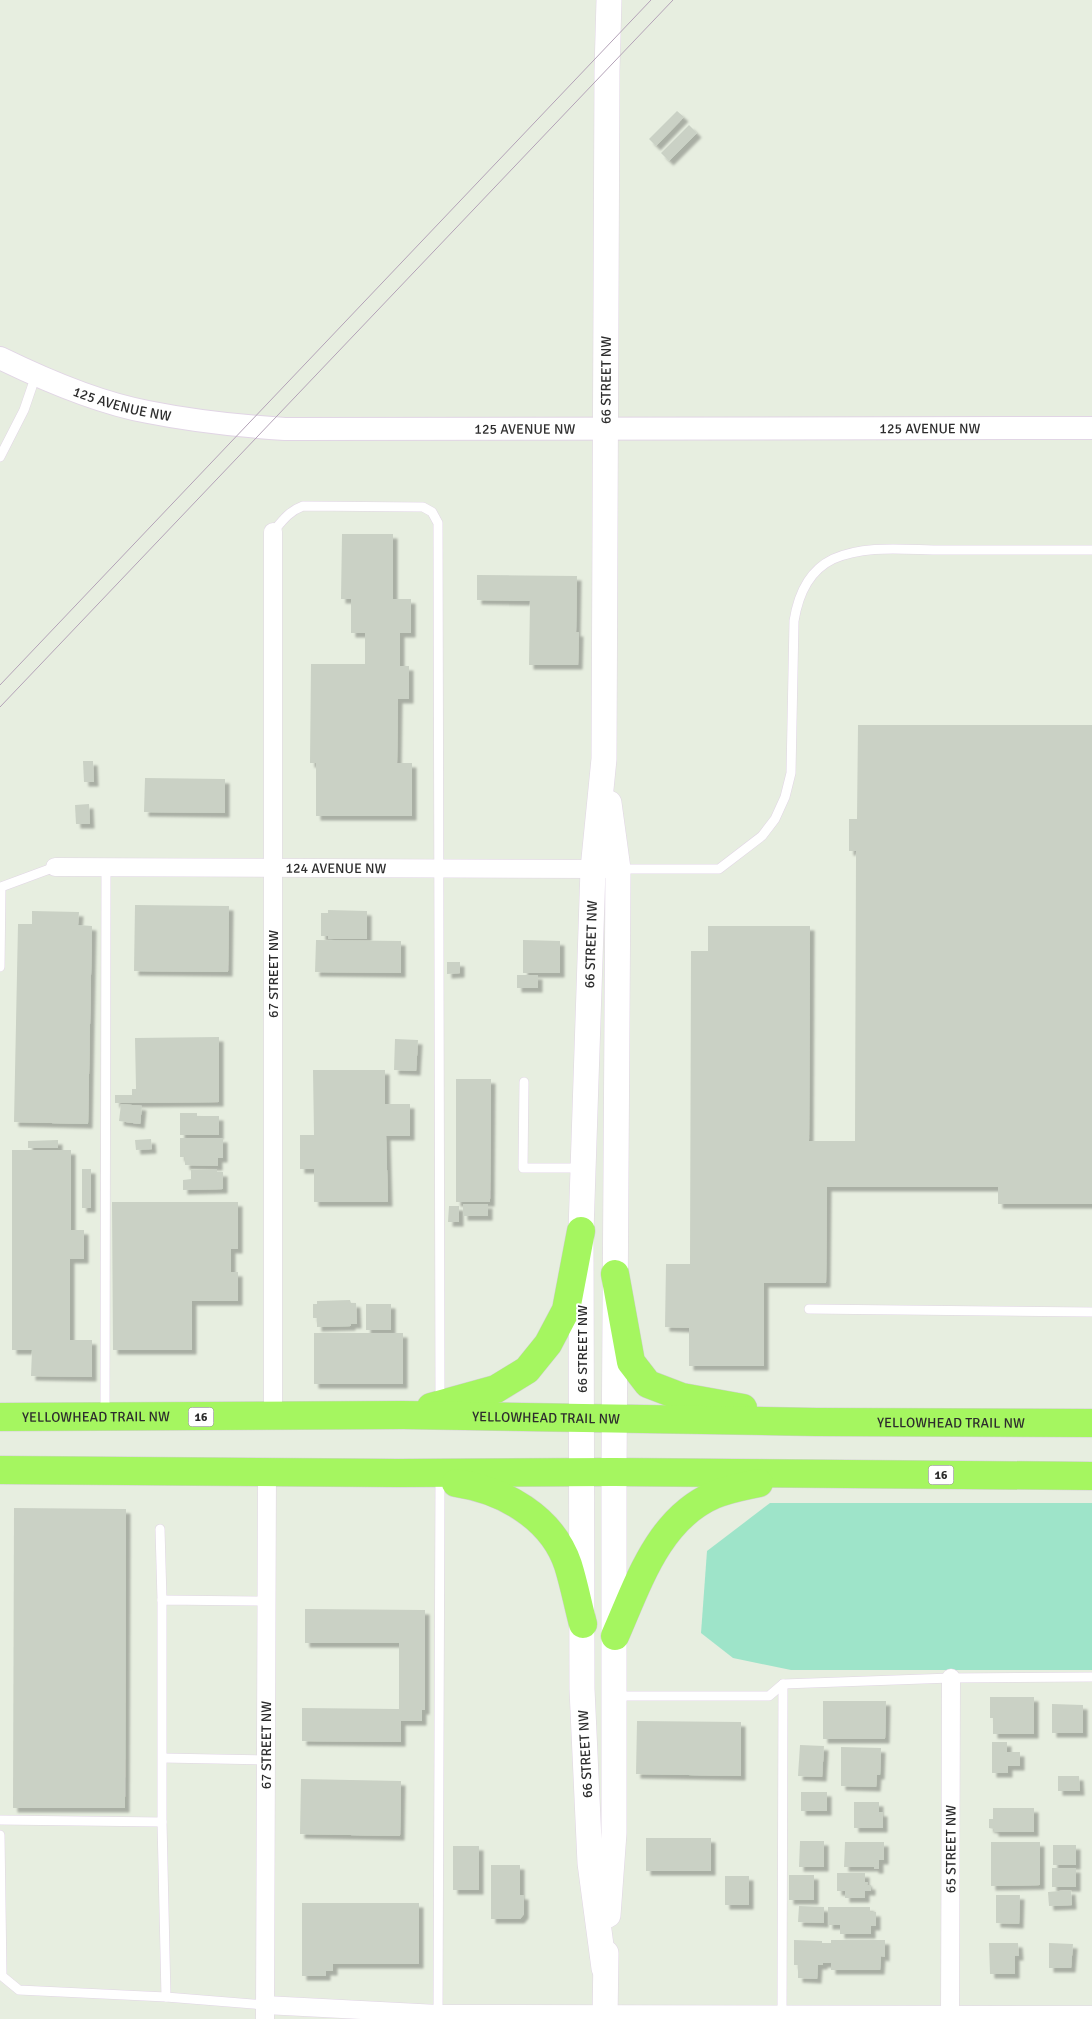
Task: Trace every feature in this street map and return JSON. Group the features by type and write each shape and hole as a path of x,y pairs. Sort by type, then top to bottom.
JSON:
{"highway":[{"name":"YELLOWHEAD TRAIL NW","path":"440,1410 496,1389 526,1370 548,1344 566,1310 581,1231"},
{"path":"615,1274 631,1362 648,1384 682,1397 816,1422"},
{"name":"YELLOWHEAD TRAIL NW","path":"0,1417 403,1415 440,1410 582,1419 1092,1423"},
{"path":"0,1470 267,1471 398,1473 440,1476 491,1490 515,1503 547,1528 558,1543 568,1564 583,1624"},
{"name":"16","path":"440,1476 583,1472 1092,1476"},
{"path":"615,1636 653,1551 677,1520 696,1505 715,1494 790,1474"}],"main road":[{"name":"66 STREET NW","path":"604,1968 590,1863 582,1689 581,1231 593,869 604,759 609,0"},
{"name":"66 STREET NW","path":"604,759 618,869 614,1833 604,1968 605,2017"}],"street":[{"name":"125 AVENUE NW","path":"0,358 36,375 146,412 245,427 1092,428"},
{"name":"67 STREET NW","path":"272,1417 273,532"},
{"name":"124 AVENUE NW","path":"55,867 618,869"},
{"name":"67 STREET NW","path":"265,2012 267,1471"},
{"name":"65 STREET NW","path":"950,2017 951,1678"},
{"path":"265,2012 438,2017 950,2017 1092,2015"}],"lane":[{"path":"0,457 24,410 36,375"},
{"path":"273,532 294,509 303,506 423,507 432,512 438,523 440,1410"},
{"path":"618,869 719,870 762,836 775,819 786,797 791,773 794,621 798,602 805,585 818,570 832,560 868,550 1092,550"},
{"path":"0,967 1,887 55,867"},
{"path":"105,1417 106,867"},
{"path":"524,1082 523,1168 583,1168"},
{"path":"809,1309 1092,1312"},
{"path":"438,2017 440,1476"},
{"path":"160,1529 162,1600 162,1822 166,1997"},
{"path":"162,1600 267,1601"},
{"path":"615,1696 769,1696 783,1684 951,1678 1092,1677"},
{"path":"782,2017 783,1684"},
{"path":"163,1758 266,1760"},
{"path":"0,1820 162,1822"},
{"path":"0,1835 2,1976 19,1990 166,1997 265,2012"}],"green space":[{"path":"770,1503 1092,1503 1092,1670 791,1670 733,1658 701,1633 707,1551"}],"building":[{"path":"677,111 684,117 656,146 649,139"},
{"path":"689,125 697,133 669,161 661,153"},
{"path":"342,534 393,534 393,599 411,599 411,633 400,633 400,666 409,666 409,699 398,699 397,763 412,763 412,816 316,816 316,763 310,763 311,664 365,664 365,633 351,633 351,599 341,599"},
{"path":"477,575 577,576 576,632 579,632 578,665 529,665 530,601 477,600"},
{"path":"858,725 1092,725 1092,1204 998,1204 998,1187 827,1187 826,1283 764,1283 764,1366 689,1366 689,1328 665,1327 666,1264 690,1264 691,951 708,951 708,926 810,926 809,1141 855,1141 856,851 849,851 849,819 857,819"},
{"path":"83,761 93,761 94,782 84,782"},
{"path":"145,778 225,779 225,813 144,812"},
{"path":"89,804 90,824 76,824 75,805"},
{"path":"135,905 229,906 228,972 134,971"},
{"path":"328,910 367,911 367,939 328,939 328,936 321,936 321,913 328,913"},
{"path":"32,911 79,912 78,925 92,926 88,1124 14,1122 18,924 32,924"},
{"path":"316,940 401,941 401,973 315,972"},
{"path":"523,940 560,941 560,973 523,973"},
{"path":"447,962 460,962 460,973 447,974"},
{"path":"517,975 538,975 538,988 517,988"},
{"path":"219,1037 219,1102 115,1103 115,1095 132,1095 132,1089 136,1089 135,1038"},
{"path":"395,1039 418,1040 416,1071 394,1070"},
{"path":"313,1070 385,1070 385,1104 410,1104 410,1136 386,1136 388,1202 314,1202 314,1169 300,1169 300,1135 314,1135"},
{"path":"456,1079 491,1079 490,1202 456,1202"},
{"path":"121,1104 142,1106 140,1124 119,1121"},
{"path":"180,1113 197,1113 197,1116 219,1116 219,1135 180,1135"},
{"path":"180,1138 223,1138 223,1158 218,1158 218,1166 185,1165 185,1157 180,1157"},
{"path":"151,1139 152,1149 136,1150 135,1140"},
{"path":"58,1140 58,1148 28,1148 28,1141"},
{"path":"12,1150 71,1150 71,1230 84,1230 84,1259 70,1259 70,1340 92,1340 92,1377 31,1376 32,1350 12,1350"},
{"path":"82,1169 91,1169 91,1208 82,1208"},
{"path":"217,1169 217,1172 223,1172 223,1189 183,1190 183,1180 191,1179 191,1170"},
{"path":"112,1202 238,1202 238,1249 231,1249 231,1272 238,1272 238,1301 192,1301 192,1350 113,1350"},
{"path":"463,1204 488,1204 488,1216 463,1216"},
{"path":"449,1206 459,1206 459,1222 448,1222"},
{"path":"350,1300 351,1303 356,1303 357,1324 351,1324 351,1326 317,1327 317,1318 313,1318 313,1304 317,1304 317,1301"},
{"path":"366,1304 391,1304 391,1330 366,1330"},
{"path":"314,1333 403,1333 403,1384 314,1384"},
{"path":"14,1508 126,1509 125,1808 13,1808"},
{"path":"305,1609 425,1610 425,1710 422,1710 422,1721 401,1721 401,1742 302,1741 302,1708 399,1709 399,1643 305,1643"},
{"path":"990,1697 1034,1697 1034,1734 993,1734 993,1718 990,1718"},
{"path":"823,1701 886,1701 885,1739 823,1739"},
{"path":"1052,1704 1083,1705 1083,1733 1052,1733"},
{"path":"637,1721 741,1722 741,1776 636,1774"},
{"path":"992,1742 1007,1742 1007,1752 1020,1752 1020,1766 1008,1766 1008,1773 992,1773"},
{"path":"800,1745 824,1746 822,1777 798,1776"},
{"path":"841,1747 881,1748 880,1775 877,1775 876,1787 841,1786"},
{"path":"1058,1776 1079,1776 1080,1791 1058,1791"},
{"path":"301,1779 401,1781 400,1836 300,1834"},
{"path":"801,1792 827,1792 827,1811 801,1811"},
{"path":"854,1802 879,1802 879,1812 883,1812 883,1828 854,1828"},
{"path":"993,1808 1034,1808 1034,1832 994,1832 994,1829 989,1828 989,1819 993,1819"},
{"path":"646,1838 711,1838 711,1871 646,1871"},
{"path":"800,1841 824,1841 824,1867 799,1867"},
{"path":"845,1842 884,1842 884,1860 879,1860 879,1869 874,1869 874,1867 844,1867"},
{"path":"991,1842 1040,1842 1040,1885 991,1886"},
{"path":"1053,1845 1076,1845 1076,1865 1053,1865"},
{"path":"453,1846 479,1846 479,1890 453,1890"},
{"path":"491,1865 520,1865 520,1895 524,1895 524,1914 520,1919 491,1919"},
{"path":"1052,1868 1076,1868 1076,1887 1052,1887"},
{"path":"837,1873 865,1873 865,1882 868,1882 867,1885 871,1885 871,1891 865,1891 865,1898 845,1898 845,1891 837,1891"},
{"path":"789,1875 814,1875 814,1900 789,1900"},
{"path":"725,1876 749,1876 749,1905 725,1905"},
{"path":"1071,1890 1072,1905 1049,1906 1048,1892"},
{"path":"996,1895 1020,1895 1019,1924 996,1923"},
{"path":"302,1903 419,1903 419,1964 333,1964 333,1971 326,1971 326,1976 302,1976"},
{"path":"799,1906 824,1907 824,1923 798,1922"},
{"path":"828,1907 870,1907 870,1912 876,1912 876,1926 871,1926 871,1934 840,1934 840,1925 828,1925"},
{"path":"794,1940 831,1943 831,1940 885,1940 885,1957 881,1956 880,1970 831,1970 831,1963 823,1963 823,1965 818,1965 817,1979 798,1978 798,1965 794,1965"},
{"path":"989,1943 1018,1943 1019,1956 1015,1956 1015,1974 990,1974"},
{"path":"1049,1943 1073,1944 1071,1968 1049,1968"}],"tram line":[{"path":"0,685 651,0"},
{"path":"0,707 673,0"}]}
